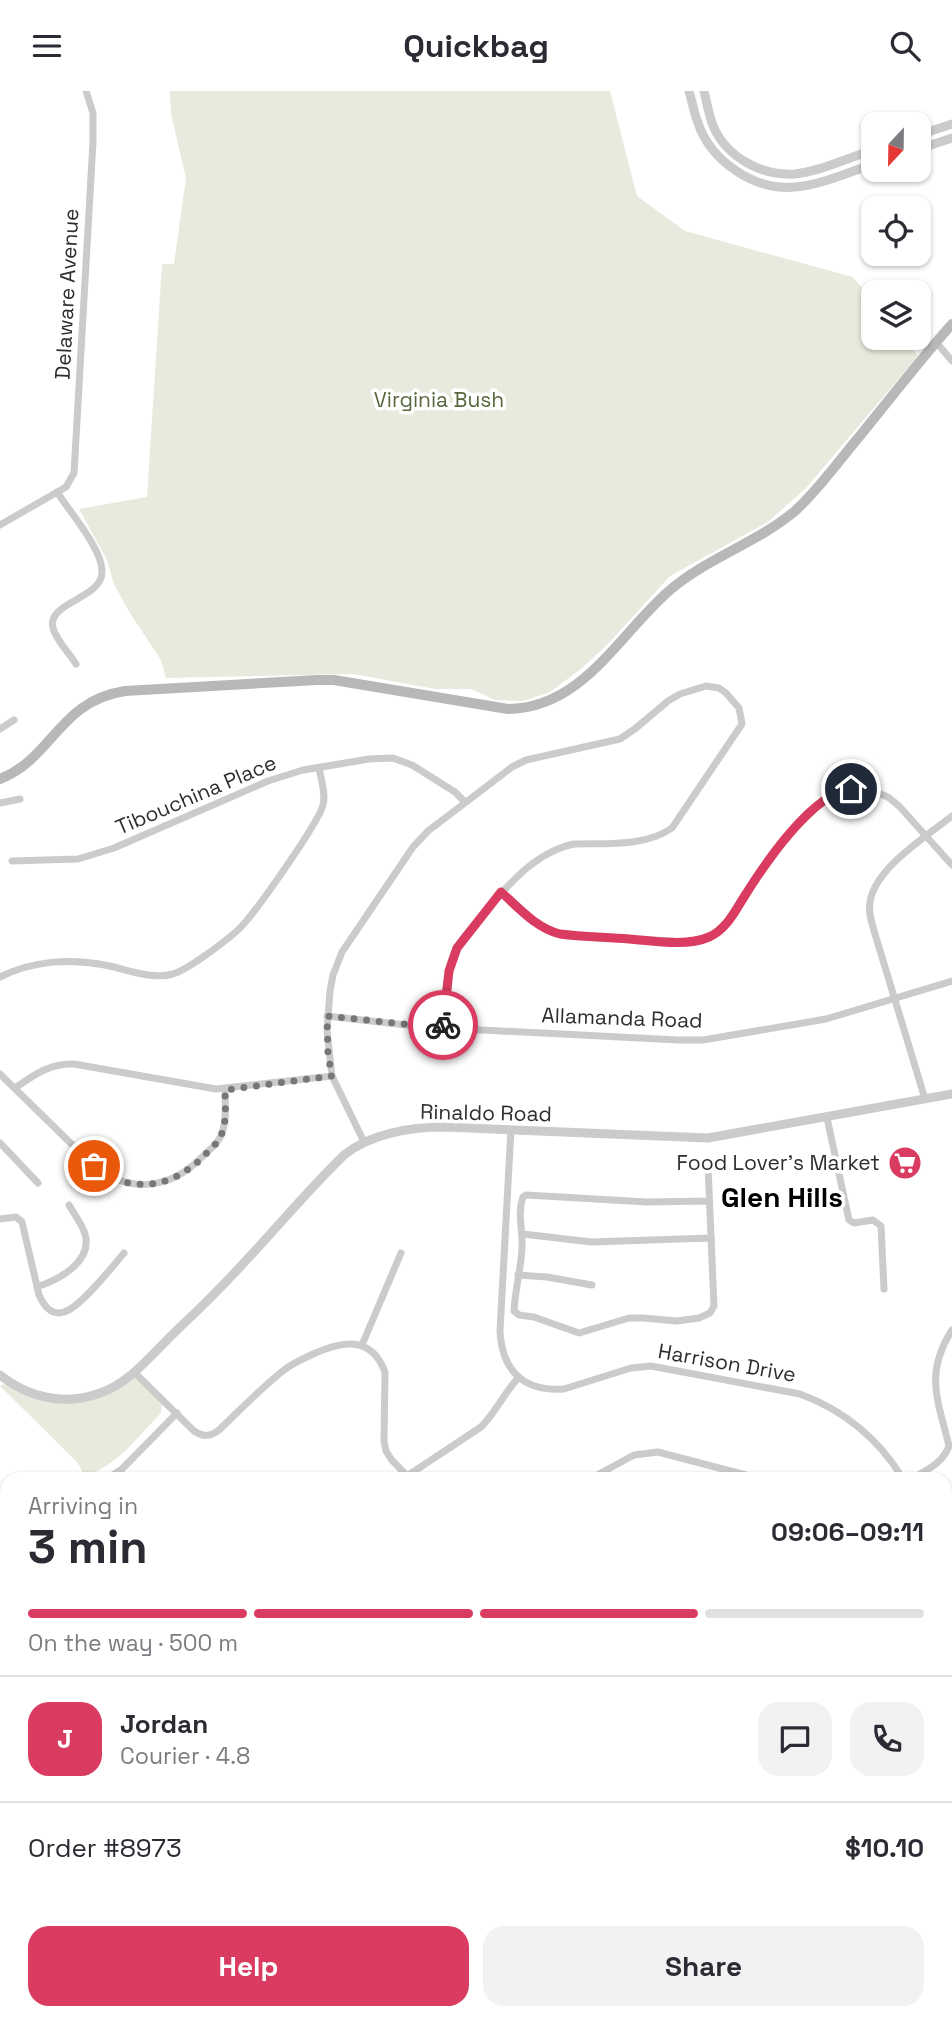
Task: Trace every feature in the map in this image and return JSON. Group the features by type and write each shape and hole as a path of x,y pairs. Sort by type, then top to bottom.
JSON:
{"main road":[{"path":"0,779 24,765 86,704 112,693 125,691 334,680 508,709 532,707 555,699 583,680 654,605 681,581 773,527 805,502 952,324"}],"street":[{"name":"Delaware Avenue","path":"57,492 66,487 74,473 93,142 93,113 86,91"},
{"path":"690,91 705,139 718,156 751,180 775,186 796,187 861,168"},
{"path":"704,91 714,128 733,154 748,164 777,173 794,174 861,154"},
{"path":"931,131 952,124"},
{"path":"931,145 952,138"},
{"path":"810,171 814,183"},
{"path":"936,342 952,361"},
{"path":"0,525 57,492 97,551 103,575 96,588 59,611 52,623 53,631 76,664"},
{"path":"364,1143 332,1076 328,1055 327,1016 333,975 351,938 412,847 465,802 526,759 620,739 668,701 697,688 706,686 726,692 741,712 742,724 671,828 648,840 563,846 543,857 501,892 457,948 449,971 443,1028"},
{"path":"0,729 14,720"},
{"name":"Tibouchina Place","path":"12,861 88,857 268,781 369,759 393,758 412,765 455,792 465,802"},
{"path":"0,977 40,964 62,962 105,965 153,975 173,974 185,968 244,924 290,859 323,806 319,768"},
{"path":"501,892 529,917 550,931 570,935 687,942 711,937 735,911 761,869 786,837 822,802 843,790 875,792 888,797 952,866"},
{"path":"0,803 20,799"},
{"path":"925,1099 870,915 870,898 883,875 898,859 952,816"},
{"name":"Allamanda Road","path":"327,1016 443,1028 703,1040 826,1019 952,981"},
{"path":"15,1088 46,1068 64,1063 225,1090 332,1076"},
{"path":"0,1074 106,1176 136,1184 159,1183 175,1178 194,1165 218,1141 224,1126 225,1090"},
{"name":"Rinaldo Road","path":"0,1375 35,1395 68,1399 103,1392 134,1372 216,1292 335,1164 352,1149 364,1143 427,1127 708,1138 952,1094"},
{"path":"827,1118 851,1222 873,1220 881,1226 884,1289"},
{"path":"417,1472 481,1427 519,1377 505,1359 500,1331 511,1129"},
{"path":"0,1143 38,1183"},
{"path":"708,1166 711,1238 712,1310 707,1315 688,1320 634,1318 587,1332 573,1332 515,1312 515,1293 522,1253 523,1234 520,1220 523,1197 531,1194 647,1202 709,1201"},
{"path":"37,1287 59,1279 83,1254 86,1236 69,1205"},
{"path":"0,1219 16,1217 22,1222 37,1287 43,1303 52,1312 64,1313 72,1308 124,1253"},
{"path":"523,1234 591,1242 711,1238"},
{"path":"505,1247 522,1253"},
{"path":"362,1345 401,1253"},
{"path":"504,1256 522,1253"},
{"path":"518,1275 592,1285"},
{"path":"923,1472 936,1464 951,1445 936,1398 935,1378 939,1353 952,1330"},
{"path":"134,1372 194,1431 207,1436 213,1435 276,1376 296,1362 334,1345 362,1345 382,1363 385,1372 384,1441 386,1451 403,1472"},
{"name":"Harrison Drive","path":"519,1377 553,1390 631,1368 651,1366 800,1394 821,1402 867,1434 881,1447 898,1472"},
{"path":"117,1472 177,1413"},
{"path":"603,1472 634,1455 658,1452 735,1472"}],"green space":[{"name":"Virginia Bush","path":"170,91 610,91 637,196 685,231 853,277 861,287 861,350 913,350 918,356 806,488 768,522 670,576 608,644 550,692 523,701 495,700 471,689 435,689 353,674 166,678 161,660 128,610 114,584 107,560 79,509 147,497 162,264 174,264 186,178 171,114"},
{"path":"131,1371 162,1404 161,1413 107,1466 96,1472 82,1472 78,1463 0,1386 4,1384 25,1395 64,1399 106,1392"}],"way so far":[{"path":"94,1166 106,1176 136,1184 159,1183 186,1172 222,1134 225,1090 332,1076 328,1055 327,1016 424,1027 443,1028 443,1025"}],"place":[{"name":"Food Lover's Market","path":"905,1163"}],"district":[{"name":"Glen Hills","path":"782,1197"}],"route":[{"path":"443,1025 449,971 457,948 501,892 539,925 560,934 687,942 711,937 727,922 761,869 786,837 822,802 843,790 851,789"}]}
